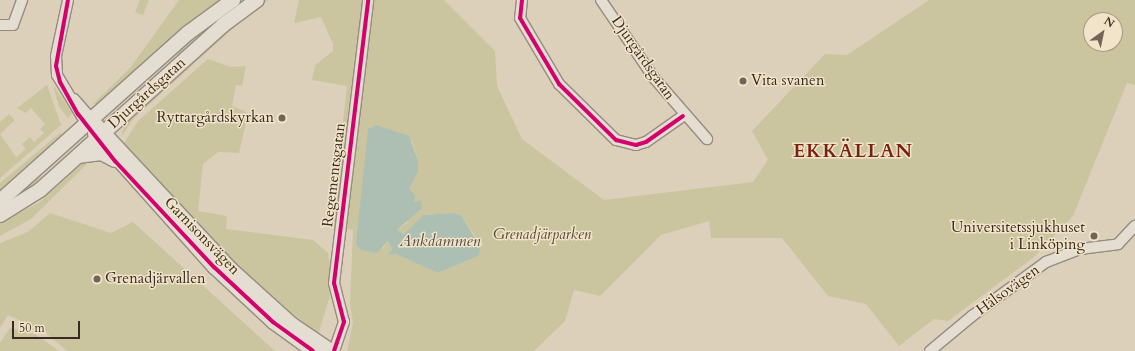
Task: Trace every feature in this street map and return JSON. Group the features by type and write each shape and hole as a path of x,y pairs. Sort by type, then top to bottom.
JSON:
{"main road":[{"name":"Djurgårdsgatan","path":"0,200 90,122 188,33 233,0"},
{"name":"Djurgårdsgatan","path":"0,215 40,190 223,25 257,0"}],"street":[{"path":"0,25 13,25 22,0"},
{"path":"68,0 56,56 60,82 90,122"},
{"name":"Regementsgatan","path":"333,351 344,322 334,283 368,0"},
{"name":"Djurgårdsgatan","path":"522,0 520,18 559,84 616,140 636,145 646,142 683,116"},
{"name":"Djurgårdsgatan","path":"601,0 683,116 707,140"},
{"path":"77,156 101,153 119,156 116,131 124,114"},
{"name":"Garnisonsvägen","path":"90,122 234,287 285,332 313,351"},
{"name":"Garnisonsvägen","path":"119,156 229,266 292,324 333,351"},
{"name":"Hälsovägen","path":"930,351 972,316 1046,262 1080,249 1118,244 1135,226"}],"green space":[{"path":"140,0 149,0 143,15 135,12"},
{"path":"179,0 226,0 100,104 93,104 130,68"},
{"path":"242,0 249,0 176,56 184,45"},
{"path":"264,0 269,0 248,15 134,118 121,137 126,120"},
{"name":"Grenadjärparken","path":"299,0 444,0 495,51 497,86 522,139 604,200 753,182 768,160 752,131 825,54 847,55 929,0 1135,0 1135,85 1127,83 1073,216 1034,257 948,321 934,319 899,346 866,304 828,296 782,238 711,238 709,221 661,235 600,296 574,290 565,321 534,351 347,351 353,323 350,303 353,230 331,226 347,86 312,80 315,65 333,51 333,44 321,17 294,23","holes":["372,126 381,126 412,141 418,161 418,172 409,189 414,202 407,223 397,230 404,234 423,215 453,213 461,215 474,235 478,256 438,273 396,253 388,255 392,249 388,241 383,249"]},
{"path":"208,59 230,67 246,66 242,86 236,85 232,106 248,113 239,153 218,152 203,164 198,211 227,216 226,229 313,240 328,253 333,286 318,335 221,253 124,143 138,121"},
{"path":"47,85 61,125 0,178 0,134 16,157 26,149 22,144 30,137 34,142 44,133 40,129 45,124 31,108 26,113 17,108"},
{"path":"53,85 72,113 68,118 59,107"},
{"path":"9,114 15,120 0,134 0,122"},
{"path":"60,133 65,135 0,192 0,183"},
{"path":"85,161 87,164 31,219 0,236 0,223 40,202"},
{"path":"48,166 32,188 0,206"},
{"name":"Grenadjärvallen","path":"50,213 111,233 133,222 275,351 67,351 45,332 8,315 0,328 0,243 28,232"},
{"path":"10,328 35,334 59,351 0,351 0,343"}],"water":[{"name":"Ankdammen","path":"376,125 409,136 418,161 418,172 409,189 415,195 414,202 421,201 422,208 397,230 404,234 423,215 453,213 461,215 480,250 478,256 438,273 396,254 388,255 392,249 388,241 377,253 361,250 356,244 368,129"}],"cycle path":[{"path":"68,0 56,66 60,82 78,114 115,161 214,267 273,322 313,351"},
{"path":"334,351 344,322 334,283 368,0"},
{"path":"522,0 520,18 559,84 616,140 636,145 646,142 683,116"}],"place":[{"name":"Vita svanen","path":"743,81"},
{"name":"Ryttargårdskyrkan","path":"282,118"},
{"name":"Universitetssjukhuset i Linköping","path":"1094,236"},
{"name":"Grenadjärvallen","path":"97,279"}],"district":[{"name":"EKKÄLLAN","path":"853,152"}]}
